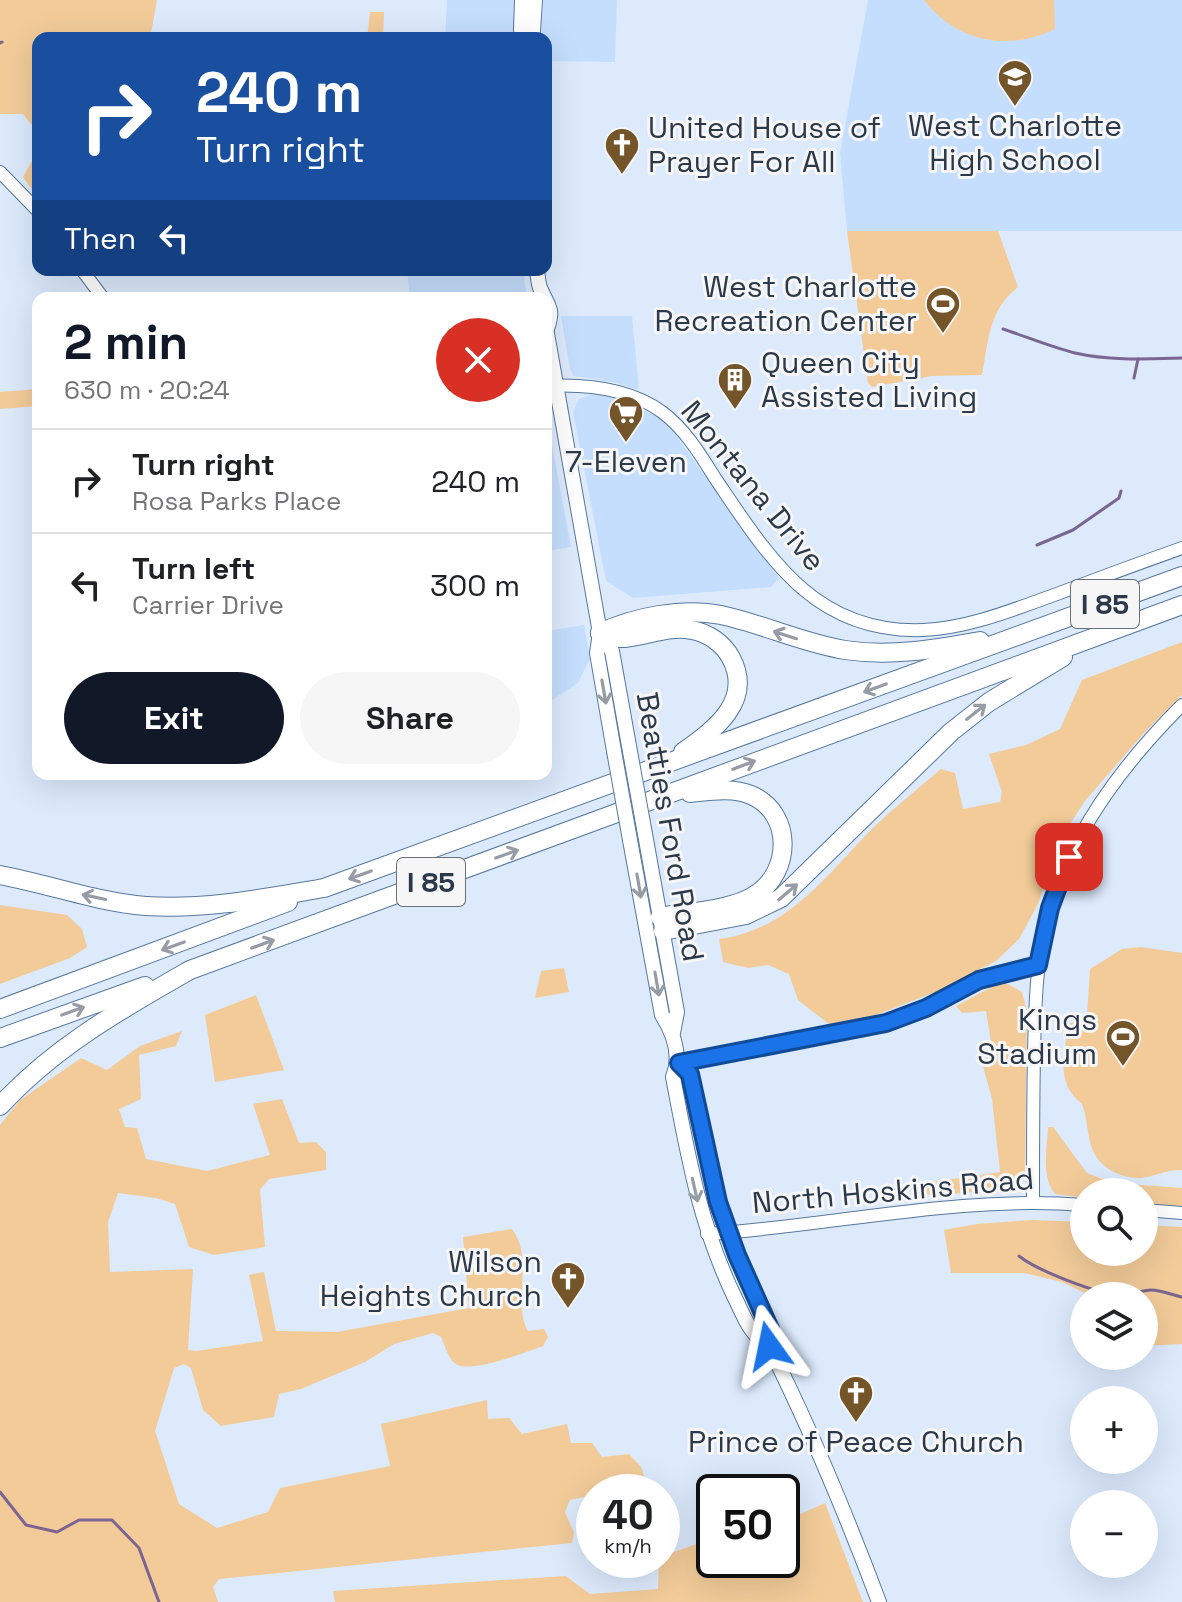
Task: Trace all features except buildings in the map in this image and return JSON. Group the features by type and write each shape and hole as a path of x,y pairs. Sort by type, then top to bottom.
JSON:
{"highway":[{"name":"I 85","path":"0,1009 670,761 1182,576"},
{"name":"I 85","path":"0,1038 1182,605"},
{"path":"600,633 620,624 697,612 724,615 826,646 873,653 919,652 1027,633"},
{"path":"600,633 621,639 674,629 693,630 715,640 732,659 738,686 729,712 715,728 670,761"},
{"path":"661,924 746,915 781,898 951,732 1009,689 1102,634"},
{"path":"661,924 749,899 772,879 782,851 778,820 764,803 751,795 729,790 672,794"},
{"path":"0,864 44,883"},
{"path":"0,875 44,883 96,898 165,907 230,903 324,888"},
{"path":"0,1106 28,1076 68,1044 190,970"}],"main road":[{"path":"522,0 522,32"},
{"path":"532,32 535,0"},
{"name":"Beatties Ford Road","path":"552,390 600,633 597,653 645,834 677,1012 673,1033"},
{"name":"Beatties Ford Road","path":"622,749 630,840 662,1015 673,1033 679,1063 690,1074 715,1189 729,1233 770,1329 769,1346"},
{"name":"Beatties Ford Road","path":"679,1063 673,1077 692,1179 707,1234 754,1335 769,1346 837,1490 879,1602"}],"street":[{"path":"0,172 32,205"},
{"name":"Montana Drive","path":"552,385 593,387 622,393 663,413 688,437 767,555 786,576 832,609 870,624 922,630 960,624 1020,607 1182,548"},
{"path":"1033,1202 1038,965 1050,908 1078,839 1120,776 1182,705"},
{"path":"679,1063 886,1023 926,1008 979,980 1038,965"},
{"name":"North Hoskins Road","path":"707,1234 949,1206 1033,1202 1070,1204"},
{"path":"1158,1211 1182,1213"}],"shaded area":[{"path":"0,0 157,0 151,32 32,32 32,125 23,114 0,114"},
{"path":"447,0 516,0 514,32 445,32"},
{"path":"543,0 617,0 615,62 552,61 552,32 541,32"},
{"name":"West Charlotte High School","path":"868,0 1182,0 1182,231 847,231 840,153"},
{"path":"924,0 1054,0 1055,29 1020,40 984,39 952,25"},
{"path":"370,12 384,12 383,32 368,32"},
{"path":"32,161 32,190 23,177"},
{"path":"847,231 998,231 1018,287 995,316 982,375 932,376 872,387 868,383"},
{"path":"407,276 524,276 526,292 409,292"},
{"path":"561,316 632,316 639,390 574,376 570,369"},
{"path":"32,389 32,406 0,409 0,392"},
{"path":"592,394 631,403 660,419 674,433 779,578 771,587 633,598 606,581 573,412 579,399"},
{"path":"552,445 571,547 552,550"},
{"path":"584,625 590,658 578,683 552,700 552,630"},
{"path":"1182,642 1182,695 1084,802 1059,842 1038,904 1019,939 996,961 938,991 868,1018 829,1024 798,1000 789,974 768,965 748,968 723,962 719,939 745,933 788,911 824,880 883,819 941,769 955,773 963,809 1000,802 1002,792 989,754 1026,745 1060,729 1082,680"},
{"path":"0,905 67,915 82,929 87,947 70,958 0,984"},
{"name":"Kings Stadium","path":"1141,947 1182,953 1182,1170 1140,1178 1127,1177 1105,1167 1093,1152 1082,1104 1068,1087 1064,1068 1069,1024 1087,1016 1090,969 1122,949"},
{"path":"564,968 569,992 535,998 541,971"},
{"path":"1006,983 1022,992 1027,1011 1025,1177 1014,1188 932,1196 921,1192 919,1184 1000,1172 992,1099 983,1066 992,1048 986,1011 962,1013 956,1006"},
{"path":"256,995 284,1070 215,1082 205,1015"},
{"path":"182,1031 176,1046 139,1055 141,1099 119,1109 125,1127 137,1128 146,1159 207,1171 270,1155 253,1104 282,1099 299,1143 316,1142 326,1152 326,1170 269,1179 260,1190 265,1247 214,1255 189,1247 175,1204 118,1193 108,1222 110,1272 193,1269 188,1350 263,1341 249,1275 264,1272 276,1331 337,1332 469,1308 463,1237 512,1229 522,1254 523,1319 528,1331 544,1329 548,1337 543,1346 524,1353 486,1364 463,1366 453,1362 441,1337 433,1333 394,1344 365,1362 301,1389 279,1394 274,1417 221,1426 203,1410 191,1368 184,1364 174,1368 155,1431 179,1504 217,1528 268,1512 280,1488 390,1466 381,1424 487,1400 488,1419 509,1418 522,1434 567,1424 571,1443 592,1443 602,1457 629,1454 644,1474 576,1474 576,1499 570,1500 565,1512 574,1533 572,1543 219,1579 213,1587 218,1602 0,1602 0,1125 20,1100 81,1058 107,1070 140,1046"},
{"path":"1048,1127 1053,1127 1087,1173 1100,1178 1070,1178 1070,1196 1055,1194 1046,1171"},
{"path":"1158,1186 1182,1188 1182,1210 1158,1207"},
{"path":"1031,1220 1070,1221 1070,1266 1158,1266 1158,1226 1182,1227 1182,1344 1158,1345 1158,1282 1070,1282 1070,1286 1024,1273 951,1273 944,1230"},
{"path":"825,1503 863,1602 335,1602 333,1591 566,1576 590,1594 658,1589 658,1578 680,1578 680,1550 696,1544 696,1578 800,1578 800,1514"}],"waterway":[{"path":"1003,329 1088,356 1182,358"},
{"path":"1134,378 1138,359"},
{"path":"1037,545 1073,530 1119,498 1121,491"},
{"path":"1019,1256 1052,1274 1110,1294 1155,1290 1182,1297"},
{"path":"0,1492 26,1525 57,1532 79,1520 112,1520 139,1548 159,1602"}],"place":[{"name":"West Charlotte High School","path":"1015,108"},
{"name":"United House of Prayer For All","path":"622,176"},
{"name":"West Charlotte Recreation Center","path":"943,335"},
{"name":"Queen City Assisted Living","path":"735,411"},
{"name":"7-Eleven","path":"626,444"},
{"name":"Kings Stadium","path":"1123,1068"},
{"name":"Wilson Heights Church","path":"568,1310"},
{"name":"Prince of Peace Church","path":"856,1424"}],"route":[{"path":"769,1346 770,1329 737,1255 718,1202 690,1074 679,1063 886,1023 926,1008 979,980 1038,965 1050,908 1069,857"}]}
